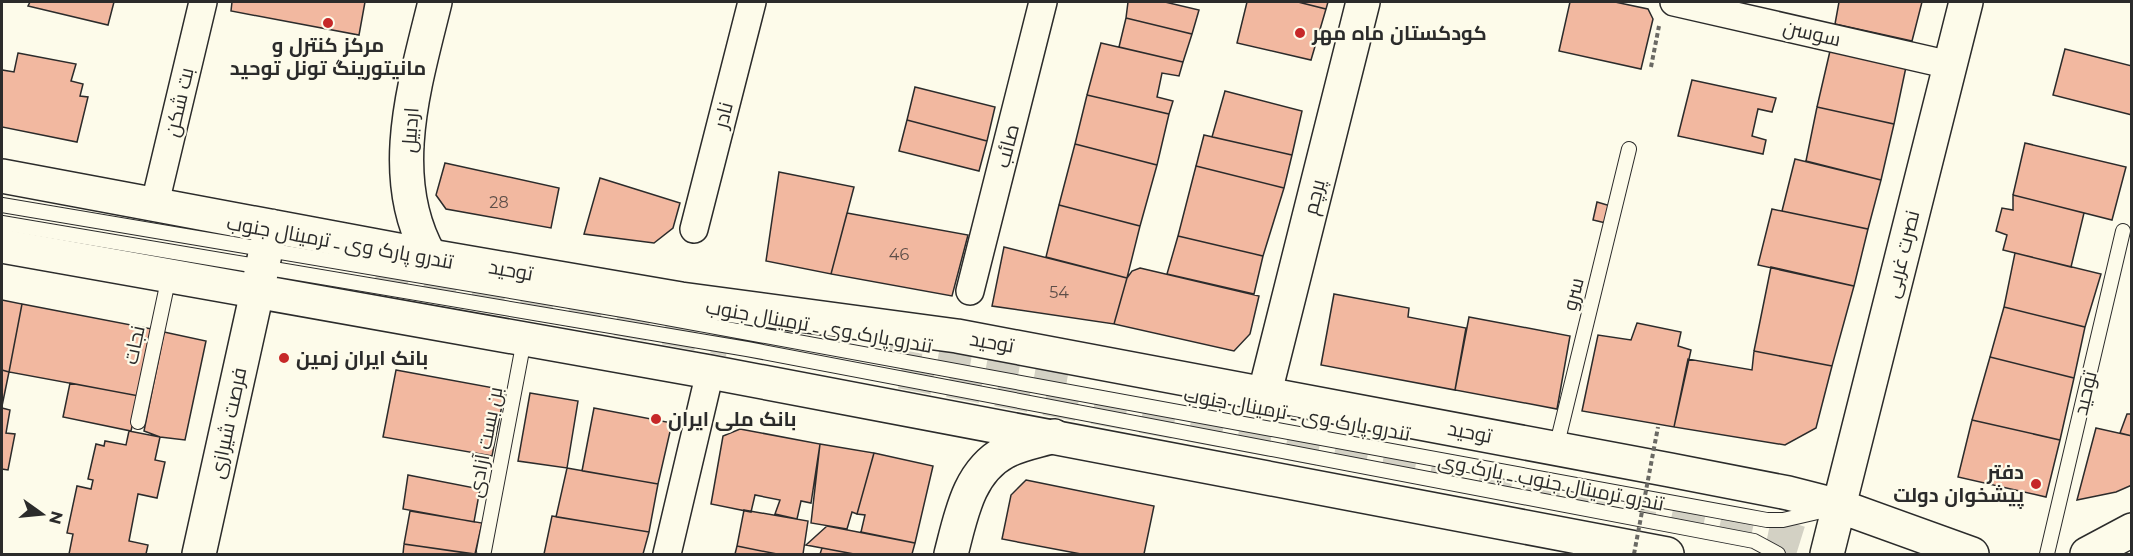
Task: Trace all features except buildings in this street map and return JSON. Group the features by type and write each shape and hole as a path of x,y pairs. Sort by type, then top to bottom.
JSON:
{"main road":[{"name":"اردبیل","path":"430,256 415,226 408,191 408,127 412,96 435,2"},
{"name":"پرچم","path":"1265,392 1364,2"},
{"name":"نصرت غربی","path":"1827,555 1966,2"},
{"name":"توحید","path":"2,176 155,204 265,259 524,340 1054,436 1667,555"},
{"name":"توحید","path":"2,246 169,276 265,259 430,256 681,299 957,336 1265,392 1788,493 1839,506 1972,555"},
{"name":"فرصت شیرازی","path":"199,555 265,259"},
{"path":"951,555 969,492 990,462 1007,451 1054,436"},
{"path":"2087,555 2132,530"}],"street":[{"name":"بت شکن","path":"155,204 203,2"},
{"name":"نادر","path":"694,229 752,2"},
{"name":"صائب","path":"970,291 1043,2"},
{"name":"سوسن","path":"1667,12 1950,65"},
{"path":"667,555 710,372"}],"lane":[{"name":"سرو","path":"1556,448 1629,150"},
{"name":"تندرو پارک وی ـ ترمینال جنوب","path":"2,205 265,259 641,313 1767,520 1783,520 1839,506"},
{"name":"تندرو ترمینال جنوب ـ پارک وی","path":"2,223 265,259 759,351 1754,541 1778,555"},
{"name":"توحید","path":"2047,555 2123,231"},
{"name":"نجات","path":"138,422 169,276"},
{"name":"بن بست آزادی","path":"484,551 524,340"}],"path":[{"path":"1652,67 1667,12"},
{"path":"1634,555 1658,427"}],"tunnel":[{"path":"376,274 729,340"},
{"path":"891,342 1070,374"},
{"path":"901,372 1643,509 1792,540 1837,554"}],"place":[{"name":"مرکز کنترل و مانیتورینگ تونل توحید","path":"328,23"},
{"name":"کودکستان ماه مهر","path":"1300,33"},
{"name":"بانک ایران زمین","path":"284,358"},
{"name":"بانک ملی ایران","path":"656,419"},
{"name":"دفتر پیشخوان دولت","path":"2036,484"}]}
